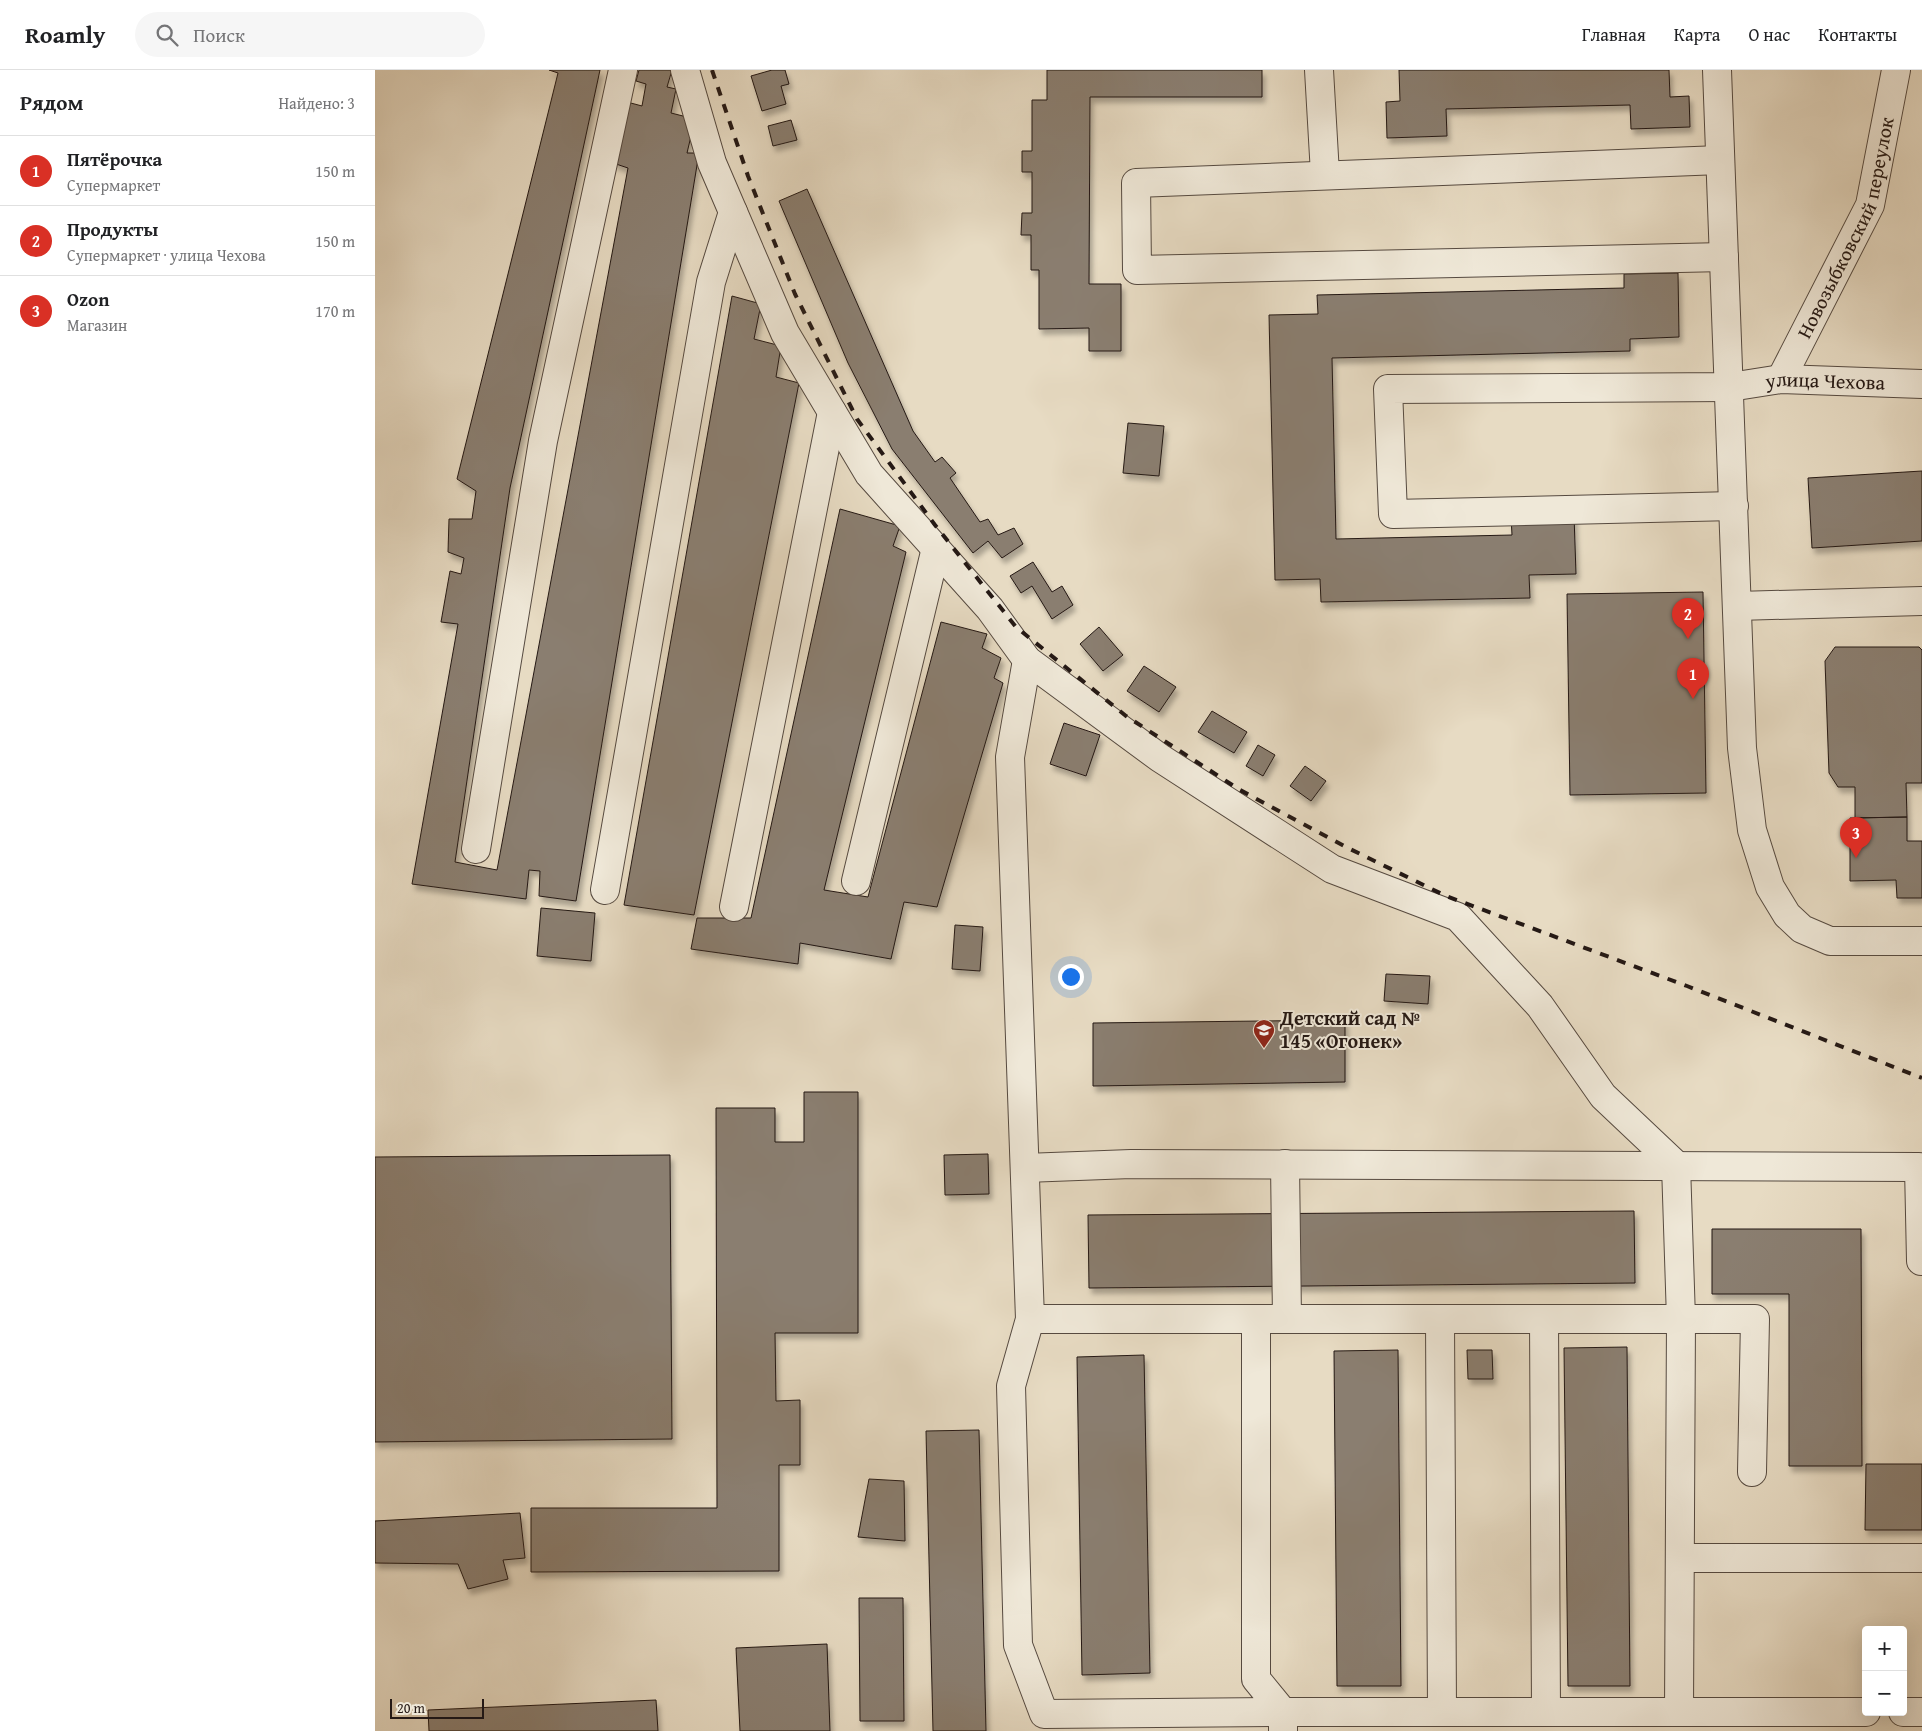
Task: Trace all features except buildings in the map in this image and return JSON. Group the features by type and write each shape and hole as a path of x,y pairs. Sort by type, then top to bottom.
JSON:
{"street":[{"path":"476,849 543,442 623,70"},
{"path":"685,70 712,163 785,333 869,474 990,609 1027,660 1160,758 1332,869 1458,916 1540,1006 1603,1096 1676,1165 1681,1319 1679,1712"},
{"path":"1319,70 1325,174"},
{"path":"1717,70 1743,748 1752,830 1770,886 1787,915 1802,929 1830,942 1922,941"},
{"name":"Новозыбковский переулок","path":"1781,379 1870,205 1896,70"},
{"path":"1720,160 1325,174 1136,183 1137,270 1725,257"},
{"path":"605,890 711,282 733,212"},
{"name":"улица Чехова","path":"1734,506 1393,514 1388,389 1730,387 1781,379 1922,384"},
{"path":"734,907 832,412"},
{"path":"856,881 936,548"},
{"path":"1737,606 1922,601"},
{"path":"1027,660 1011,758 1030,1319 1011,1386 1017,1645 1044,1714 1283,1721 1442,1712 1862,1712"},
{"path":"1025,1168 1131,1164 1919,1167 1921,1260"},
{"path":"1285,1164 1287,1319"},
{"path":"1030,1319 1755,1319 1752,1472"},
{"path":"1256,1319 1256,1679 1283,1721"},
{"path":"1440,1319 1442,1712"},
{"path":"1544,1319 1546,1712"},
{"path":"1680,1558 1922,1558"},
{"path":"1907,1712 1922,1712"}],"railway":[{"path":"712,70 748,176 795,294 857,419 935,525 1016,627 1126,716 1240,790 1346,847 1446,896 1687,986 1922,1078"}],"place":[{"name":"Продукты","path":"1688,639"},
{"name":"Пятёрочка","path":"1693,699"},
{"name":"Ozon","path":"1856,858"},
{"name":"Детский сад № 145 «Огонек»","path":"1264,1049"}]}
